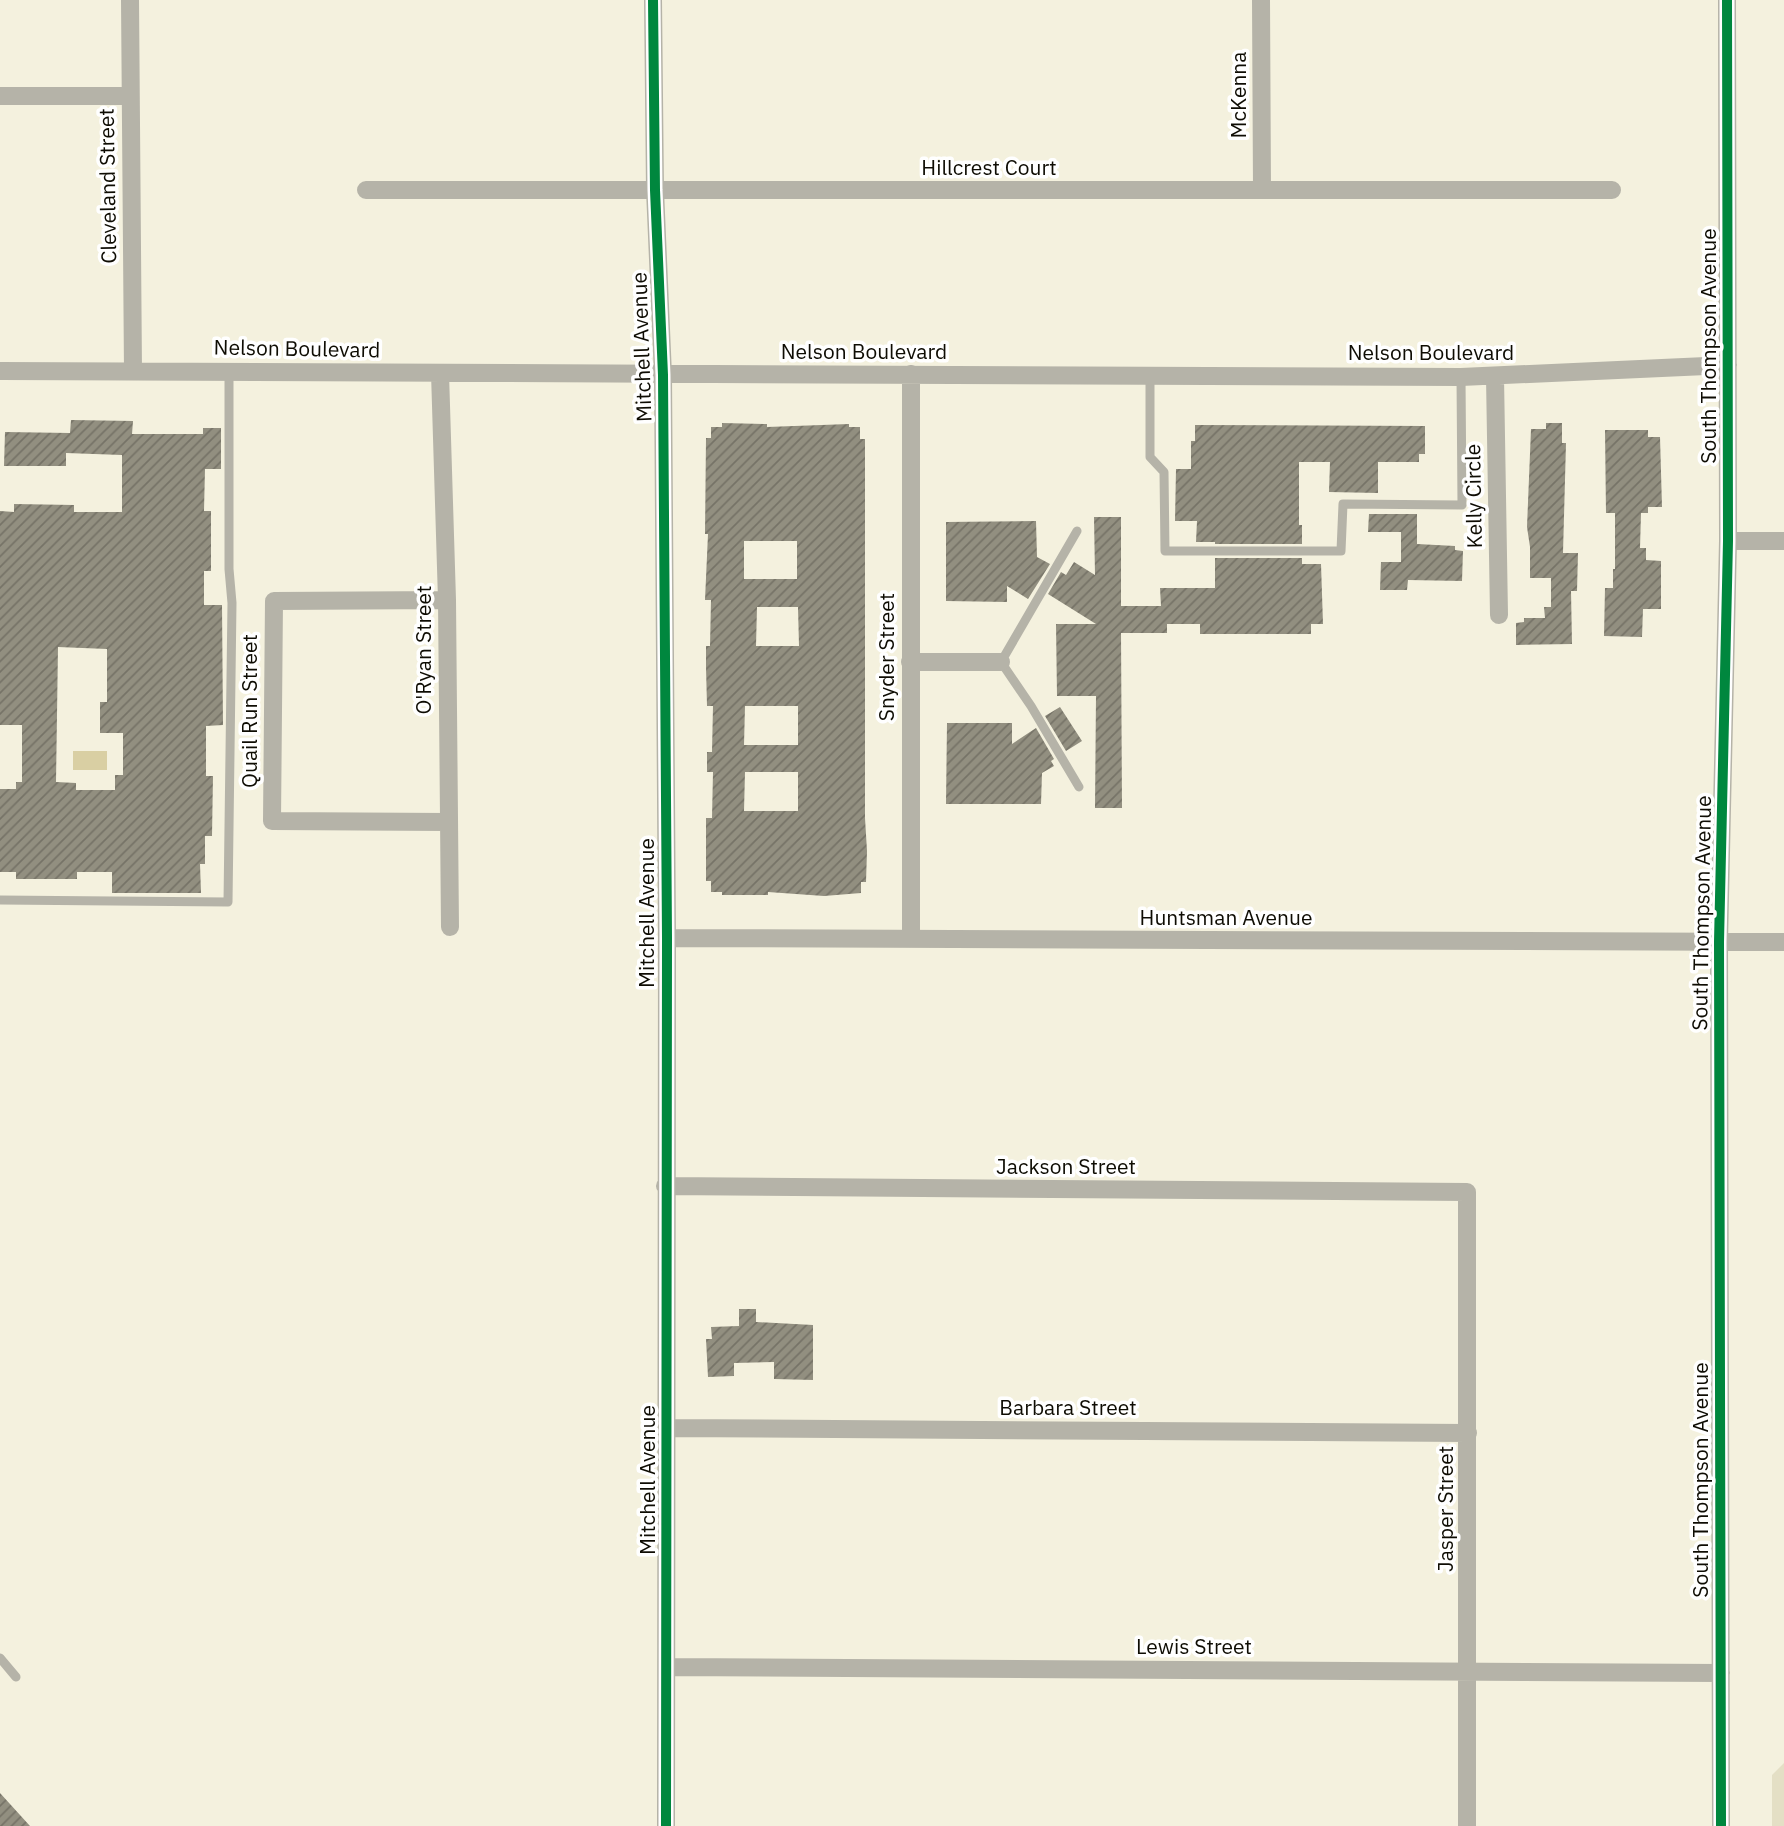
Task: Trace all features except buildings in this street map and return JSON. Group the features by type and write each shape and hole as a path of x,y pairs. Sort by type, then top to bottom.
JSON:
{"street":[{"name":"Cleveland Street","path":"130,0 133,371"},
{"name":"Mitchell Avenue","path":"653,0 655,190 663,375 667,938 666,1826"},
{"name":"McKenna","path":"1261,0 1262,190"},
{"name":"South Thompson Avenue","path":"1721,1826 1720,942 1728,541 1727,0"},
{"path":"0,96 130,96"},
{"name":"Hillcrest Court","path":"366,190 1612,190"},
{"name":"Nelson Boulevard","path":"0,371 1495,377 1728,365"},
{"name":"O'Ryan Street","path":"440,373 447,600 450,927"},
{"name":"Snyder Street","path":"911,374 911,939"},
{"name":"Kelly Circle","path":"1495,377 1499,615"},
{"path":"1728,541 1784,541"},
{"name":"Quail Run Street","path":"447,600 274,601 272,821 447,822"},
{"path":"910,662 1001,662"},
{"name":"Huntsman Avenue","path":"667,938 1784,942"},
{"name":"Jackson Street","path":"665,1186 1467,1192"},
{"name":"Jasper Street","path":"1467,1192 1467,1826"},
{"name":"Barbara Street","path":"668,1428 1468,1433"},
{"name":"Lewis Street","path":"668,1667 1721,1673"}],"lane":[{"path":"0,900 228,902 232,603 229,569 229,372"},
{"path":"1150,375 1150,457 1164,472 1166,551 1341,551 1342,504 1462,505 1461,377"},
{"path":"1077,531 1001,662 1031,706 1079,788"},
{"path":"0,1658 16,1677"}],"shaded area":[{"path":"73,751 107,751 107,770 73,770"},
{"path":"1784,1763 1784,1826 1772,1826 1772,1775"}],"cycle path":[{"path":"653,0 655,190 663,375 667,938 666,1826"},
{"path":"1721,1826 1719,942 1728,541 1727,0"}]}
